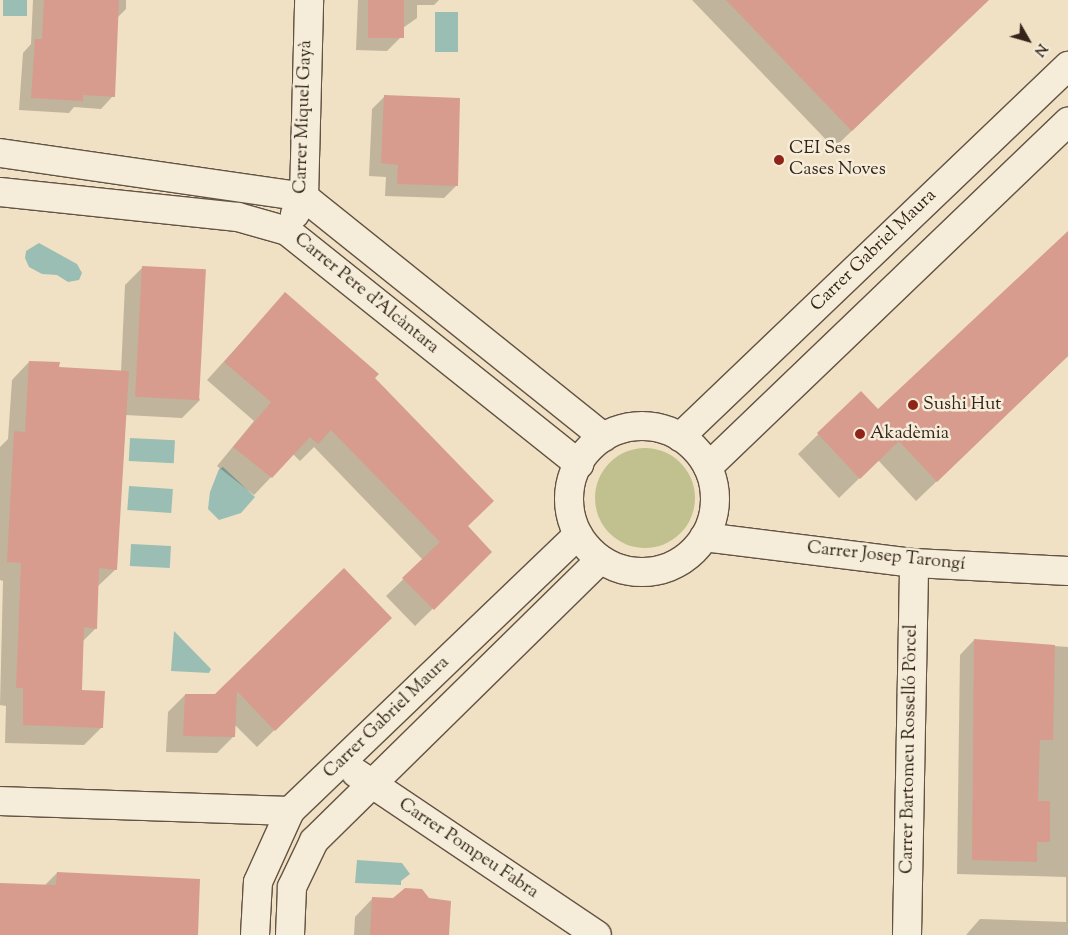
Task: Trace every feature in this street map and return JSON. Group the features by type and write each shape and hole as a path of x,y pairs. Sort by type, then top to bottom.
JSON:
{"street":[{"name":"Carrer Miquel Gayà","path":"287,231 304,197 309,0"},
{"name":"Carrer Gabriel Maura","path":"680,437 1068,66"},
{"path":"708,467 1068,122"},
{"path":"0,153 304,197 604,438"},
{"name":"Carrer Pere d'Alcàntara","path":"0,192 238,217 287,231 579,464"},
{"path":"645,426 680,437 696,450 708,467 714,490 713,514 704,538 690,555 671,566 651,572 616,568 600,560 578,534 570,515 569,493 584,454 604,438 626,428 645,426"},
{"name":"Carrer Gabriel Maura","path":"255,935 258,882 290,811 578,534"},
{"name":"Carrer Josep Tarongí","path":"704,538 914,563 1068,571"},
{"name":"Carrer Gabriel Maura","path":"290,935 292,887 314,842 600,560"},
{"name":"Carrer Bartomeu Rosselló Pòrcel","path":"907,935 914,563"},
{"name":"Carrer Pompeu Fabra","path":"342,761 371,785 597,935"},
{"path":"0,801 290,811"}],"green space":[{"path":"645,448 664,452 680,463 691,479 695,498 691,517 680,533 664,544 645,548 626,544 610,533 599,517 595,498 599,479 610,463 626,452"}],"water":[{"path":"3,0 27,0 27,16 3,16"},
{"path":"435,12 458,12 458,52 435,52"},
{"path":"39,243 77,264 82,273 79,280 68,282 57,275 42,274 29,267 25,258 26,251"},
{"path":"130,438 175,440 174,463 129,461"},
{"path":"223,467 255,497 241,513 219,520 208,509 210,492 219,469"},
{"path":"129,486 173,489 171,513 127,510"},
{"path":"131,544 171,546 170,568 130,566"},
{"path":"174,631 211,669 209,673 171,671"},
{"path":"357,860 402,863 410,874 401,881 401,885 355,883"}],"building":[{"path":"44,0 119,0 115,97 83,95 83,101 31,98 35,39 42,39"},
{"path":"368,0 404,0 404,38 368,38"},
{"path":"726,0 989,0 852,131"},
{"path":"384,95 460,98 458,186 397,184 398,165 381,163"},
{"path":"1068,231 1068,356 937,482 899,441 860,479 817,433 861,391 878,409"},
{"path":"142,266 206,269 199,400 135,397"},
{"path":"285,292 379,374 375,378 494,501 468,526 492,552 434,610 402,578 440,542 331,430 318,444 310,437 272,478 233,447 271,402 224,362"},
{"path":"29,361 60,362 59,367 129,371 117,570 99,568 97,629 84,627 82,690 105,691 103,728 23,725 23,688 16,688 21,563 7,562 14,431 25,432"},
{"path":"344,568 392,618 275,731 237,691 235,737 183,736 185,694 215,694"},
{"path":"974,639 1055,645 1053,740 1040,740 1038,801 1050,801 1050,842 1037,842 1037,862 972,860"},
{"path":"57,872 200,879 198,935 0,935 0,883 56,885"},
{"path":"405,888 422,889 429,898 451,901 449,935 370,935 372,897 393,898"}],"place":[{"name":"CEI Ses Cases Noves","path":"779,160"},
{"name":"Sushi Hut","path":"913,405"},
{"name":"Akadèmia","path":"860,434"}]}
